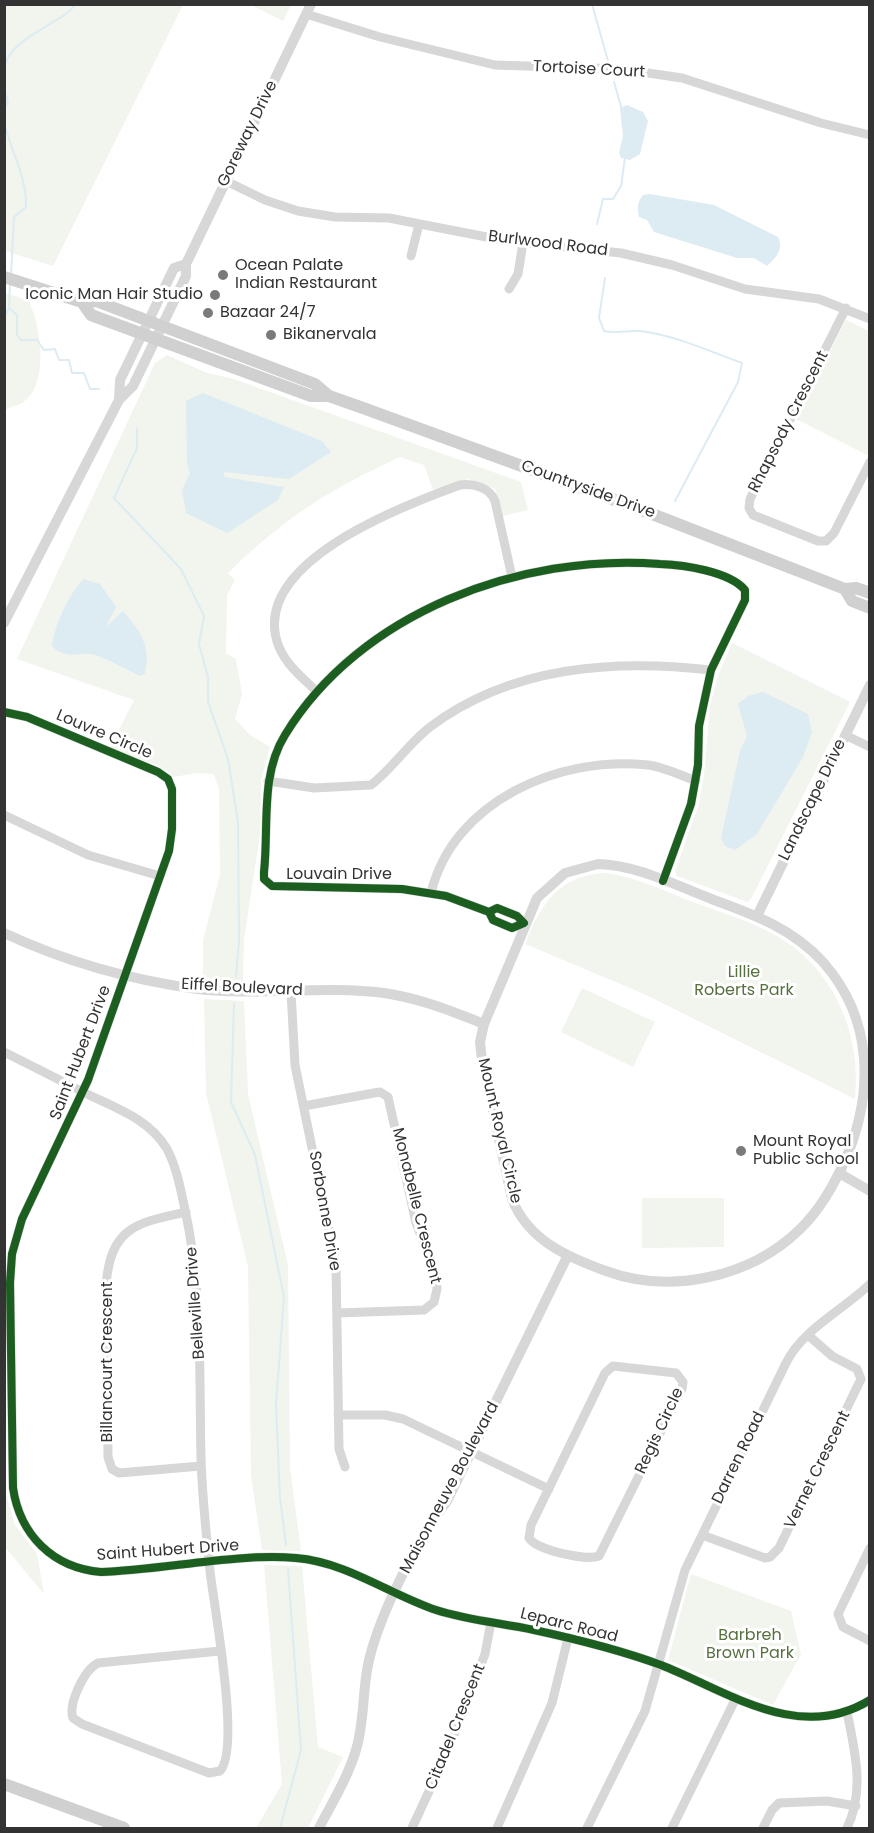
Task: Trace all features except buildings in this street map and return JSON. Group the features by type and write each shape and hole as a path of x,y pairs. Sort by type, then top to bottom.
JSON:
{"main road":[{"name":"Countryside Drive","path":"4,277 82,302 96,301 162,325 315,384 329,396"},
{"name":"Countryside Drive","path":"82,302 91,315 142,334 311,396 329,396 634,507 845,589 856,588 870,593"},
{"name":"Countryside Drive","path":"845,589 852,601 870,608"},
{"path":"4,1784 124,1828"}],"street":[{"name":"Tortoise Court","path":"309,9 380,37 495,65 621,69 682,78 821,123 870,135"},
{"name":"Goreway Drive","path":"4,623 119,400 132,386 186,276 186,264 309,9"},
{"name":"Burlwood Road","path":"226,181 265,200 298,211 334,216 373,216 523,243 621,253 672,265 732,286 809,296 846,308 870,319"},
{"path":"411,256 419,224"},
{"path":"509,289 518,274 523,243"},
{"name":"Goreway Drive","path":"119,400 120,381 174,268 186,264"},
{"name":"Rhapsody Crescent","path":"846,308 750,499 749,508 753,515 818,541 826,541 834,533 870,462"},
{"path":"317,692 293,669 279,647 275,622 278,603 286,586 301,570 362,528 404,507 460,485 467,484 483,488 493,495 495,501 512,577"},
{"name":"Louvain Drive","path":"524,923 512,928 493,920 489,912 431,893 382,887 272,886 264,879 268,832 268,781 279,744 317,692 366,648 404,622 456,596 512,577 557,568 649,563 692,567 735,582 745,590 745,600 711,670 699,726 696,781 686,820 663,881"},
{"path":"268,781 314,788 371,785 412,742 442,719 481,696 542,675 588,668 662,664 711,670"},
{"name":"Landscape Drive","path":"758,916 870,686"},
{"name":"Louvre Circle","path":"4,712 27,717 168,778 172,789 172,829 169,851 125,975"},
{"path":"845,735 870,747"},
{"path":"431,893 437,869 467,827 502,798 531,782 572,769 638,764 657,766 696,781"},
{"path":"4,815 88,855 160,876"},
{"name":"Mount Royal Circle","path":"584,866 620,866 758,916 792,934 823,962 841,986 859,1025 867,1070 860,1124 839,1173 820,1206 801,1228 774,1250 727,1272 682,1281 643,1280 611,1273 568,1255 542,1240 528,1228 512,1200 480,1042 484,1024 530,907 548,885 565,873 584,866"},
{"name":"Eiffel Boulevard","path":"4,933 54,953 125,975 185,987 223,991 384,993 434,1004 484,1024"},
{"name":"Saint Hubert Drive","path":"125,975 84,1093 22,1219 12,1254 7,1467 22,1521 38,1544 57,1559 81,1569 101,1572 278,1557 298,1558 333,1565 396,1592"},
{"name":"Sorbonne Drive","path":"291,992 294,1054 334,1251 339,1449 345,1467"},
{"name":"Belleville Drive","path":"4,1052 131,1115 160,1139 172,1160 186,1212 198,1295 201,1466 209,1563 220,1651 229,1746 226,1762 220,1771 209,1773 82,1724 73,1718 71,1708 88,1670 98,1663 220,1651"},
{"name":"Monabelle Crescent","path":"304,1106 380,1092 388,1097 416,1223 436,1275 437,1289 434,1302 424,1310 337,1313"},
{"path":"839,1173 870,1191"},
{"name":"Billancourt Crescent","path":"186,1212 134,1226 117,1244 109,1263 106,1285 108,1457 112,1469 119,1473 201,1466"},
{"name":"Maisonneuve Boulevard","path":"319,1828 356,1752 361,1731 368,1661 396,1592 424,1533 447,1501 568,1255"},
{"name":"Darren Road","path":"587,1828 645,1711 676,1592 786,1362 797,1344 870,1284"},
{"name":"Vernet Crescent","path":"702,1535 765,1558 770,1557 779,1548 861,1379 857,1369 832,1356 808,1335"},
{"name":"Regis Circle","path":"626,1366 669,1371 680,1377 682,1389 599,1556 590,1558 532,1544 529,1531 549,1490 609,1368 626,1366"},
{"path":"338,1415 393,1416 549,1490"},
{"path":"870,1548 838,1614 843,1627 870,1641"},
{"name":"Leparc Road","path":"396,1592 436,1610 568,1638 658,1664 766,1711 789,1717 813,1717 847,1712 870,1700"},
{"name":"Citadel Crescent","path":"412,1828 449,1748 485,1654 491,1622"},
{"path":"497,1828 552,1703 568,1638"},
{"path":"672,1828 736,1698"},
{"path":"847,1712 856,1779 856,1806 847,1828"},
{"path":"763,1828 772,1810 779,1803 827,1801 856,1806"}],"green space":[{"path":"5,4 183,5 53,266 5,251"},
{"path":"251,5 291,5 283,21"},
{"path":"5,293 28,300 33,310 39,338 40,369 31,395 22,403 5,410"},
{"path":"846,320 869,331 870,450 867,455 796,419"},
{"path":"167,355 207,373 234,379 521,482 528,510 503,516 495,489 469,479 433,490 424,465 400,457 351,481 309,506 269,536 228,573 235,580 227,595 226,653 236,659 242,694 235,719 250,735 270,747 261,780 260,834 244,940 243,983 203,979 203,940 220,875 219,789 214,774 196,773 174,777 159,766 110,748 134,700 17,659 155,363"},
{"path":"732,643 850,702 751,899 747,902 677,876 675,871 699,804 710,705 718,676"},
{"name":"Lillie Roberts Park","path":"602,873 637,880 744,920 773,934 812,964 827,983 848,1026 854,1050 855,1099 642,993 525,944 537,917 552,896 573,880"},
{"path":"582,988 655,1022 633,1067 561,1032"},
{"path":"204,999 244,1001 248,1094 288,1265 290,1467 301,1551 262,1550 251,1475 248,1267 206,1093"},
{"path":"642,1198 724,1198 724,1247 642,1248"},
{"path":"4,1486 15,1525 37,1554 44,1594 5,1547"},
{"path":"264,1565 302,1566 318,1747 343,1757 308,1828 256,1828 282,1784"},
{"name":"Barbreh Brown Park","path":"691,1574 791,1611 801,1654 773,1705 668,1660"}],"shaded area":[{"path":"627,105 643,112 648,121 640,154 630,160 621,158 619,153 623,136 620,108"},
{"path":"650,194 714,205 778,237 780,245 778,253 767,266 754,258 737,258 654,232 647,220 639,217 638,211 643,195"},
{"path":"203,393 322,441 331,452 289,479 223,472 225,477 284,487 278,500 227,533 186,513 182,490 190,473 187,464 186,401"},
{"path":"83,579 100,584 116,607 106,627 123,611 139,631 145,645 147,659 145,674 140,676 92,654 61,653 52,646 63,611"},
{"path":"763,692 808,714 812,732 803,757 757,834 735,850 725,846 721,838 740,751 747,736 738,704 748,696"}],"waterway":[{"path":"4,70 7,59 14,49 76,4"},
{"path":"592,4 608,61"},
{"path":"614,82 622,110"},
{"path":"4,89 8,102 4,108"},
{"path":"4,121 26,196 26,207 14,217 11,275"},
{"path":"597,224 603,199 613,199 621,186 625,158"},
{"path":"605,278 599,318 604,331 642,331 659,334 742,363 738,382 675,501"},
{"path":"4,318 9,308 10,283"},
{"path":"9,308 17,315 17,335 21,340 37,340 44,350 55,349 59,360 69,360 72,373 84,373 90,389 99,389"},
{"path":"137,428 137,448 114,498 181,569 204,616 199,644 208,677 208,702 228,759 238,822 239,941 236,977"},
{"path":"234,1003 231,1102 255,1155 284,1297 276,1404 280,1498 286,1545"},
{"path":"280,1828 301,1750 288,1569"}],"cycle path":[{"path":"489,912 497,908 517,916 524,923 512,928 493,920 489,912 446,896 402,889 272,886 264,879 267,802 272,767 285,735 317,692 356,655 400,624 448,599 500,581 553,569 607,563 681,566 705,570 728,578 745,590 745,600 711,670 699,726 698,765 691,804 663,881"},
{"path":"4,712 27,717 158,772 168,779 172,789 172,829 169,851 88,1080 22,1219 12,1254 10,1283 13,1488 17,1505 31,1534 54,1556 68,1564 101,1572 249,1558 296,1558 314,1561 350,1572 436,1610 566,1637 614,1650 661,1665 764,1709 790,1715 817,1717 843,1712 870,1700"}],"place":[{"name":"Ocean Palate Indian Restaurant","path":"223,275"},
{"name":"Iconic Man Hair Studio","path":"215,295"},
{"name":"Bazaar 24/7","path":"208,313"},
{"name":"Bikanervala","path":"271,335"},
{"name":"Mount Royal Public School","path":"741,1151"}]}
